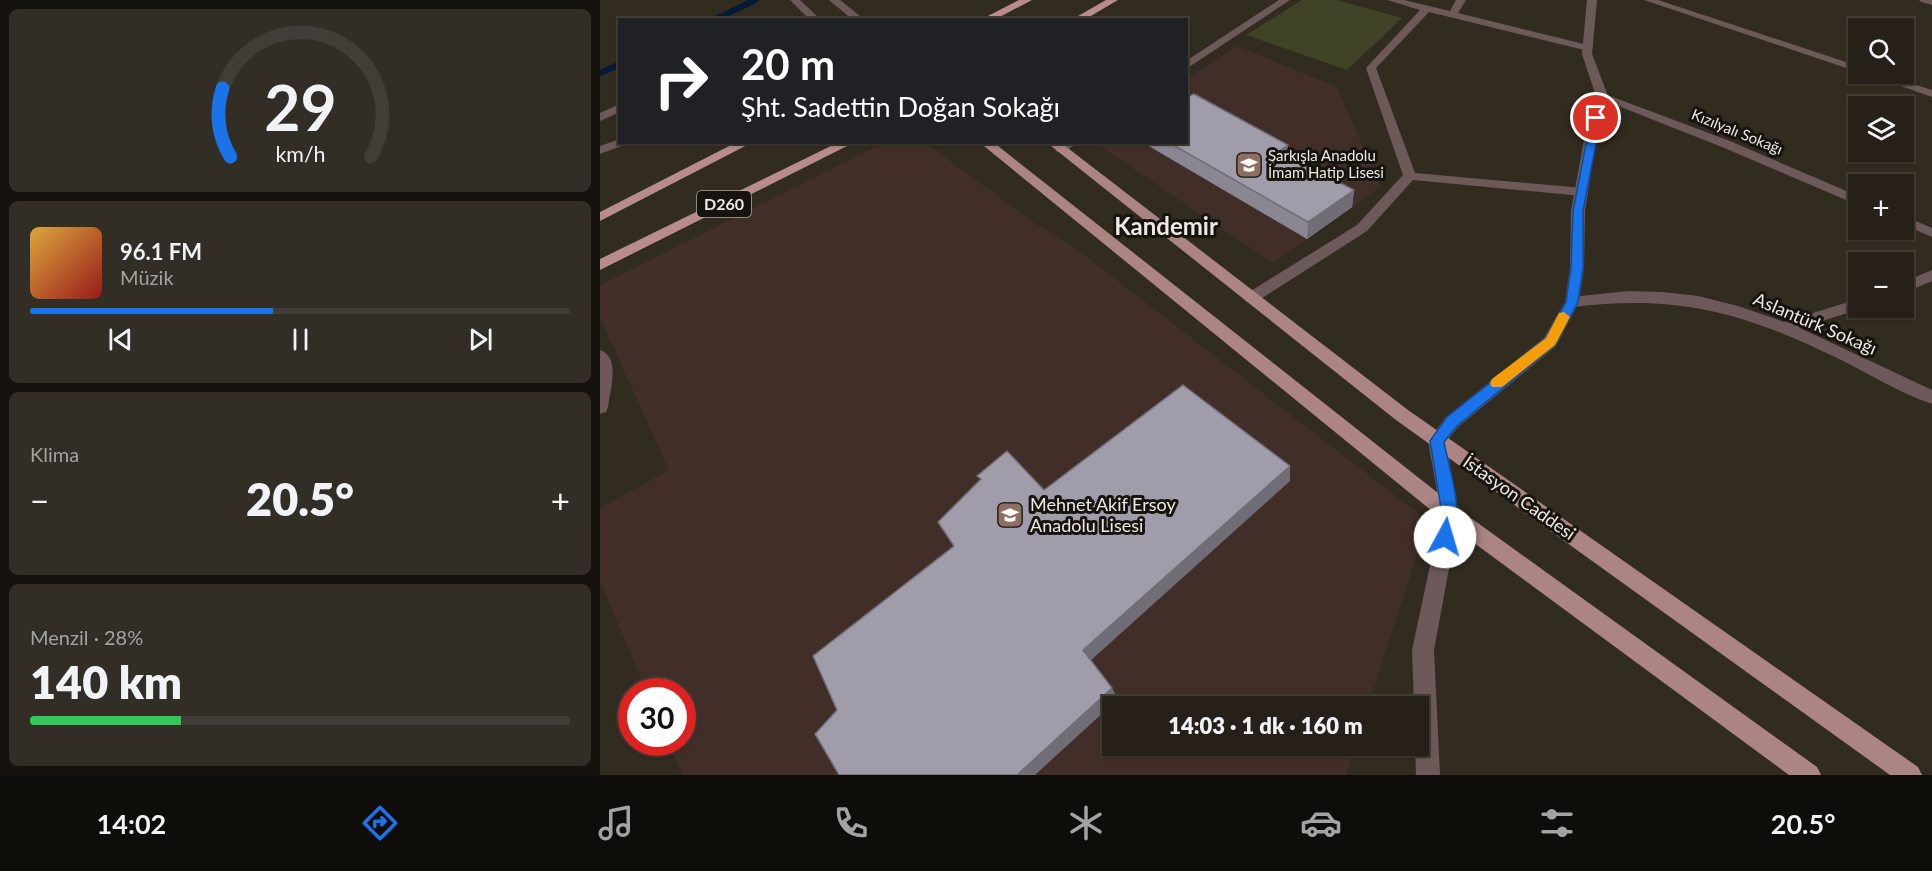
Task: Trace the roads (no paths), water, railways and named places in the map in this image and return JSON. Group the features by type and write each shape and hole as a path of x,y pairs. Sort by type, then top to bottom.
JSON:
{"highway":[{"path":"989,18 1027,0"},
{"path":"1080,18 1113,0"},
{"name":"D260","path":"600,217 743,144"},
{"name":"D260","path":"600,265 845,144"}],"main road":[{"path":"988,144 1450,514 1809,775"},
{"name":"İstasyon Caddesi","path":"1061,145 1251,298 1437,441 1910,775"}],"street":[{"path":"795,0 811,18"},
{"path":"834,0 857,18"},
{"path":"1188,65 1286,0"},
{"path":"1392,0 1588,48"},
{"path":"1453,14 1461,0"},
{"path":"1428,775 1423,650 1450,514 1437,441 1452,422 1550,342 1572,302 1577,268 1578,211 1590,140 1602,96 1587,54 1592,0"},
{"path":"1648,0 1848,66"},
{"path":"1924,0 1932,2"},
{"path":"1410,176 1371,68 1427,8"},
{"path":"1902,84 1932,94"},
{"name":"Kızılyalı Sokağı","path":"1602,96 1726,144 1848,197"},
{"path":"600,118 618,108"},
{"path":"600,150 618,143"},
{"path":"1410,176 1582,192"},
{"path":"1251,298 1362,228 1410,176"},
{"path":"1914,225 1932,233"},
{"path":"1914,283 1932,275"},
{"name":"Aslantürk Sokağı","path":"1572,302 1615,297 1664,297 1717,306 1783,328 1932,397"},
{"path":"1783,328 1848,307"},
{"path":"600,356 605,363 600,407"}],"waterway":[{"path":"718,18 755,0"},
{"path":"600,73 618,65"}],"place":[{"name":"Şarkışla Anadolu İmam Hatip Lisesi","path":"1249,165"},
{"name":"Mehnet Akif Ersoy Anadolu Lisesi","path":"1010,515"}],"district":[{"name":"Kandemir","path":"1166,227"}]}
